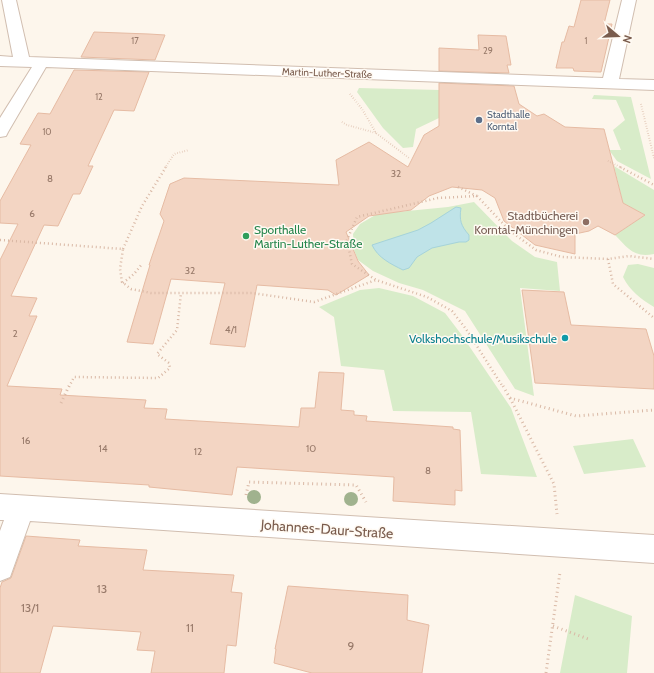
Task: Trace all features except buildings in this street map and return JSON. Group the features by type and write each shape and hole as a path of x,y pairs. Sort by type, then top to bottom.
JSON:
{"street":[{"path":"9,0 22,62"},
{"path":"610,84 629,0"},
{"name":"Martin-Luther-Straße","path":"0,61 42,62 211,76 262,78 647,85"},
{"path":"0,132 42,62"},
{"path":"0,567 11,507"},
{"name":"Johannes-Daur-Straße","path":"11,507 654,549"}],"path":[{"path":"647,85 644,95 639,94 654,158"},
{"path":"348,91 362,109 376,134"},
{"path":"342,122 376,134 409,158"},
{"path":"189,150 174,154 142,206 123,249 118,269 120,280 127,288 137,292 252,293 314,302 376,280"},
{"path":"608,161 654,185"},
{"path":"458,187 477,196 509,230 536,250 562,257 608,259 629,256 654,259"},
{"path":"477,196 438,198 358,217 347,240 352,264 376,280 427,297 452,311 466,329 510,398 554,484"},
{"path":"0,240 123,249"},
{"path":"608,259 613,284 654,318"},
{"path":"123,283 134,274 142,264"},
{"path":"61,403 74,377 158,378 165,374 170,368 169,363 157,354 177,330 181,293"},
{"path":"510,398 576,416 654,410"},
{"path":"241,523 249,482 356,485 386,532"},
{"path":"546,673 559,582 560,544"},
{"path":"553,626 592,640"}],"green space":[{"path":"359,88 481,91 439,118 416,129 413,147 403,148 383,128 357,92"},
{"path":"594,95 631,97 651,179 617,161 609,150 621,150 613,130 625,120 616,100 592,99"},
{"path":"614,166 654,190 654,254 641,255 636,253 628,248 615,235 645,215 623,203"},
{"path":"474,202 512,241 535,257 557,262 560,291 520,288 534,396 515,389 465,311 423,290 399,283 373,271 358,260 354,250 353,234 360,224 377,214 448,207"},
{"path":"638,264 654,268 654,307 636,294 623,277 628,265"},
{"path":"379,288 413,296 445,313 511,408 537,477 481,474 471,412 393,411 384,370 341,366 334,317 319,307 360,290"},
{"path":"633,439 646,467 584,474 573,446"},
{"path":"575,595 632,616 627,673 560,673"}],"water":[{"path":"456,207 461,208 461,223 469,235 469,240 466,242 459,242 432,248 417,257 409,268 403,270 390,263 378,254 372,245 418,230"}],"place":[{"name":"Stadthalle Korntal","path":"479,120"},
{"name":"Stadtbücherei Korntal-Münchingen","path":"586,222"},
{"name":"Sporthalle Martin-Luther-Straße","path":"246,236"},
{"name":"Volkshochschule/Musikschule","path":"565,338"}]}
